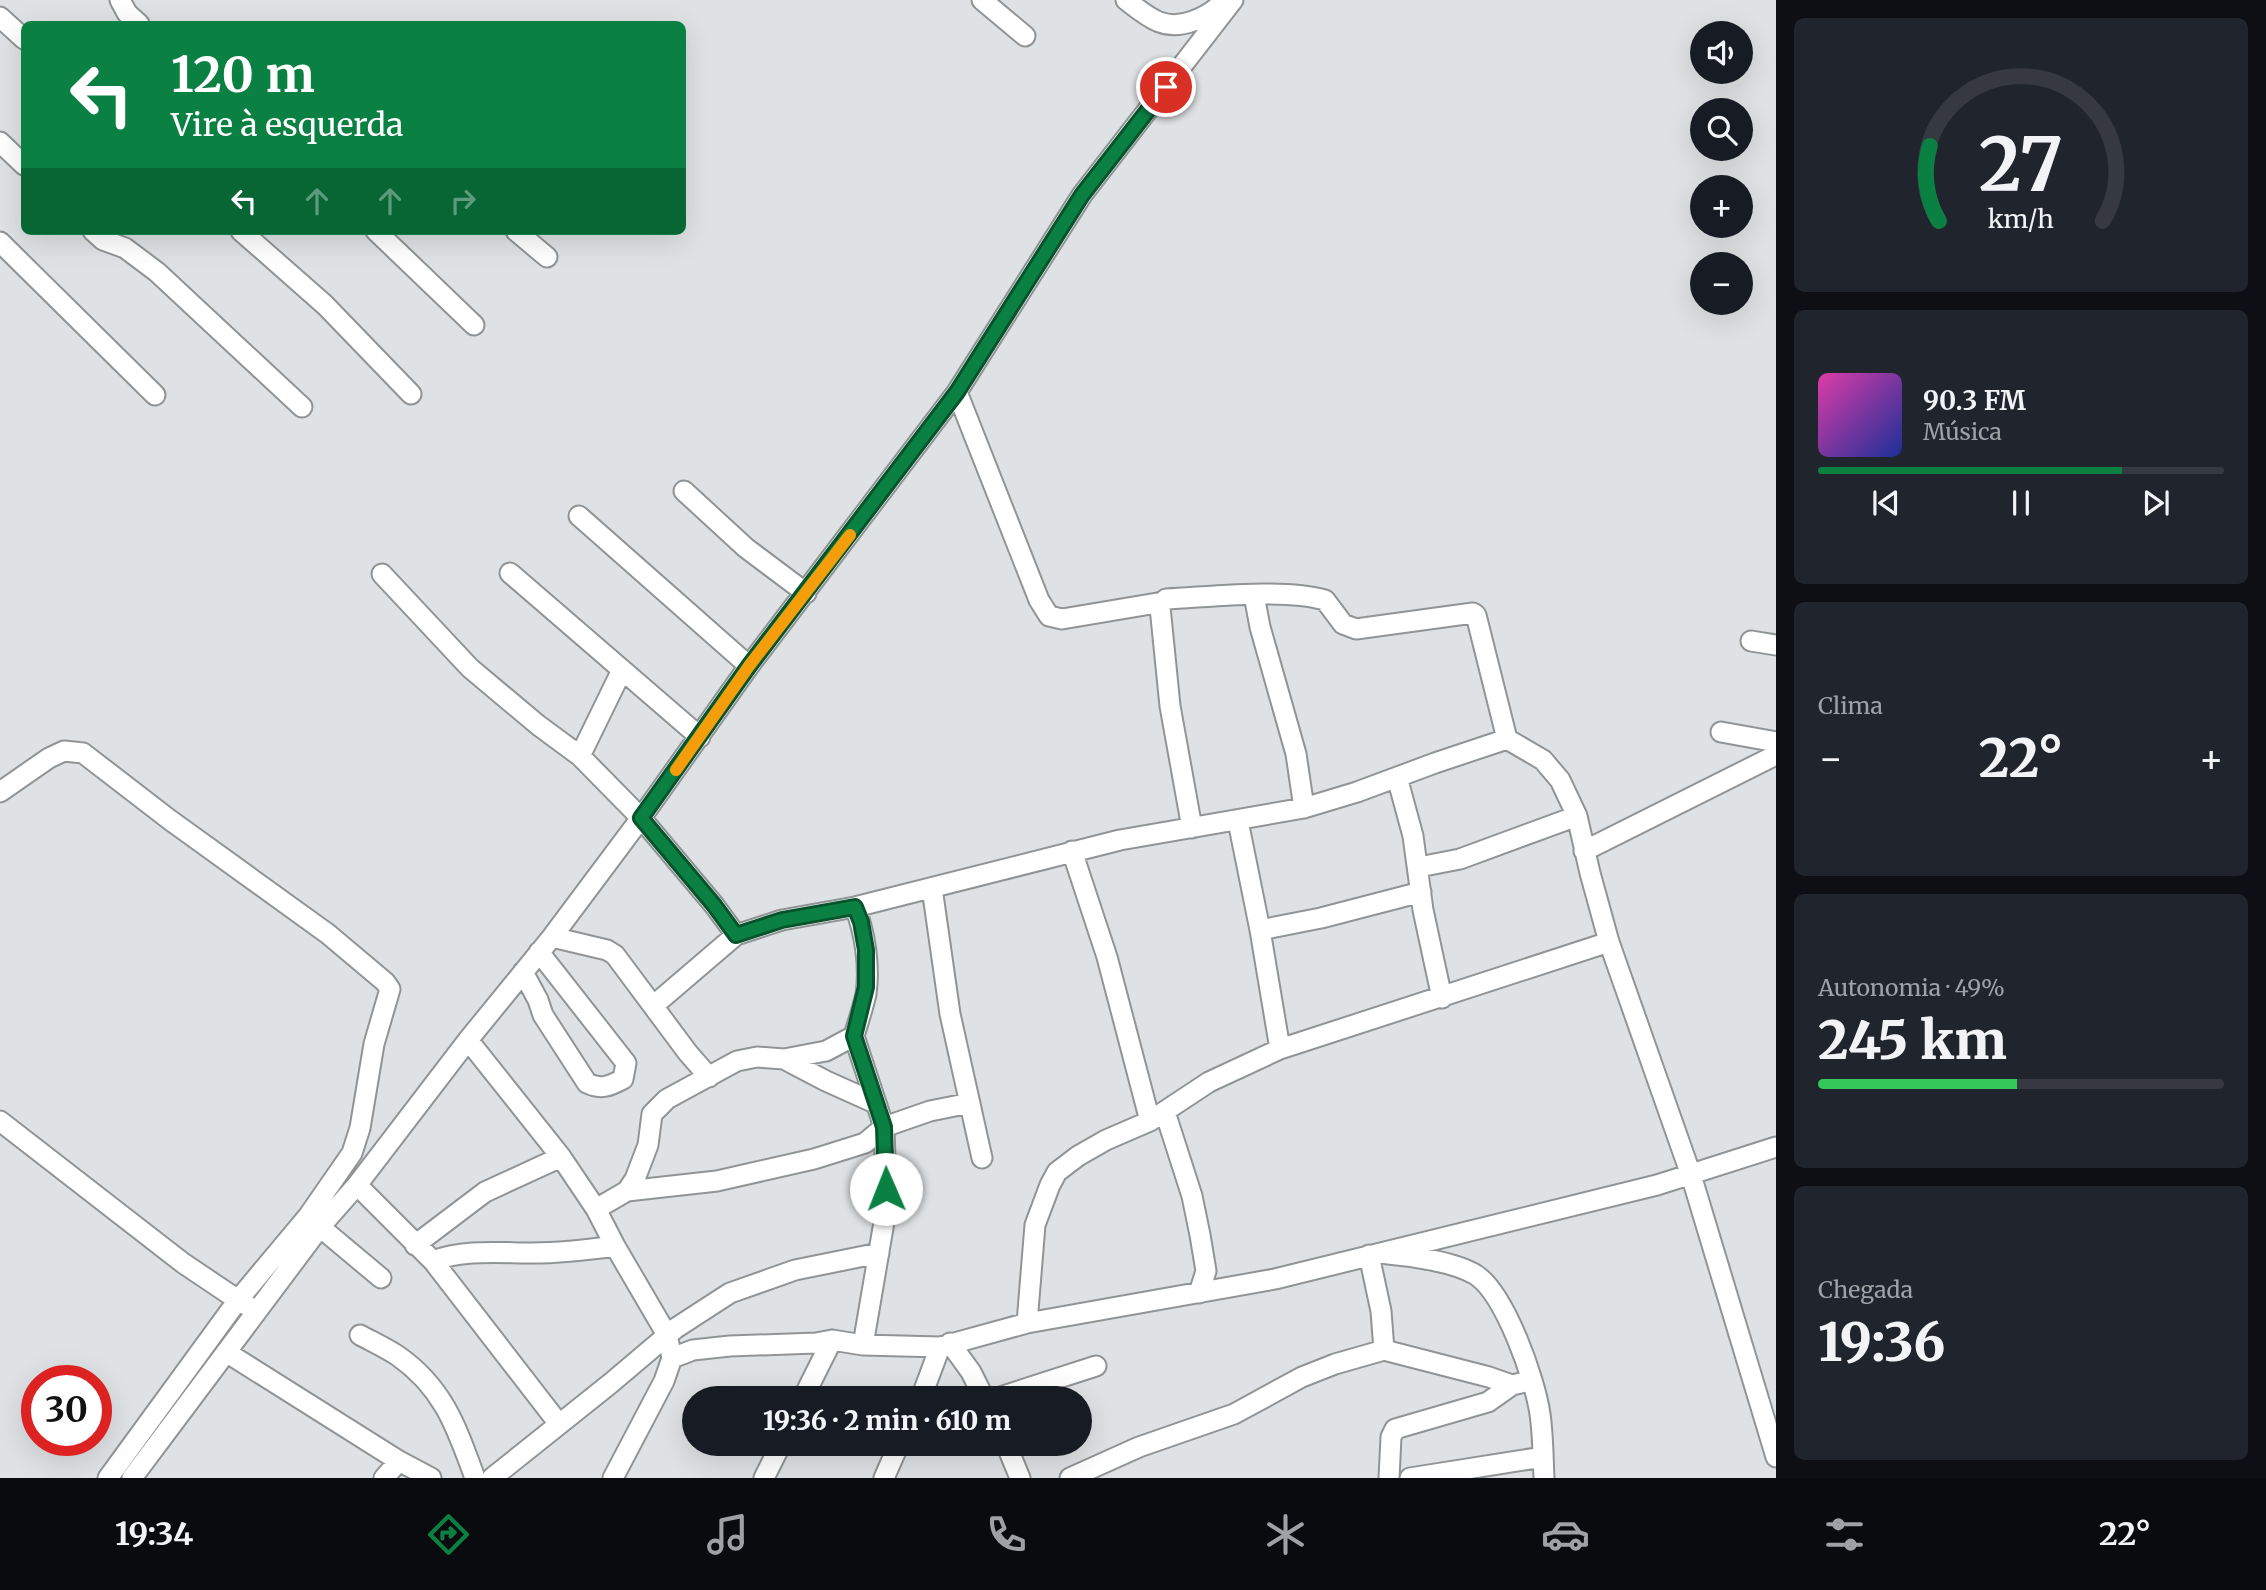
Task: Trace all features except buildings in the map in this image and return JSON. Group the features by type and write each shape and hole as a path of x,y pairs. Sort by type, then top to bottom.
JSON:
{"street":[{"path":"120,0 127,13 136,21"},
{"path":"982,0 1026,36"},
{"path":"1126,0 1149,18 1175,27 1205,16 1225,0"},
{"path":"132,1478 320,1227 357,1185 641,818 749,666 957,392 1082,195 1233,0"},
{"path":"0,17 21,36"},
{"path":"0,142 21,162"},
{"path":"97,235 103,240 125,248 157,272 302,407"},
{"path":"245,235 325,306 411,394"},
{"path":"380,235 474,325"},
{"path":"521,235 547,257"},
{"path":"0,243 155,395"},
{"path":"957,392 1039,600 1049,616 1062,619 1167,599 1254,595 1300,596 1325,600 1343,624 1356,629 1474,613 1476,615 1507,739 1543,760 1560,780 1577,816 1609,942 1691,1175 1776,1457"},
{"path":"684,491 746,548 806,593"},
{"path":"579,516 749,666"},
{"path":"510,573 700,737"},
{"path":"382,574 470,668 580,756 641,818 736,935"},
{"path":"1254,595 1292,738 1304,808"},
{"path":"1163,601 1160,607 1170,706 1192,828"},
{"path":"1751,641 1776,645"},
{"path":"580,756 622,670"},
{"path":"1721,732 1776,742"},
{"path":"653,1006 736,935 782,920 855,907 1120,840 1304,808 1507,739"},
{"path":"0,792 57,754 73,750 83,753 170,820 328,934 390,989 374,1044 360,1129 352,1153 309,1215 238,1300 108,1478"},
{"path":"1584,851 1776,755"},
{"path":"1397,777 1419,867 1421,892 1442,998"},
{"path":"1419,867 1460,859 1577,816"},
{"path":"1238,821 1261,930 1280,1049"},
{"path":"1072,851 1157,1116 1192,1196 1206,1271 1199,1293"},
{"path":"932,888 950,1014 982,1158"},
{"path":"1261,930 1334,915 1421,892"},
{"path":"855,907 866,950 866,987 854,1036 884,1127 886,1189 879,1253 863,1345"},
{"path":"1027,1323 1035,1225 1050,1185 1058,1172 1087,1150 1157,1116 1209,1082 1280,1049 1609,942"},
{"path":"523,972 543,1015 587,1083 604,1088 623,1079 626,1063 545,944"},
{"path":"545,944 611,952 709,1077"},
{"path":"627,1191 635,1179 648,1145 652,1114 667,1099 737,1061 757,1058 785,1059 826,1051 854,1036"},
{"path":"468,1040 561,1157 596,1209 667,1335 672,1358 664,1381 615,1477"},
{"path":"785,1059 826,1082 875,1103"},
{"path":"596,1209 627,1191 717,1181 814,1159 865,1143 884,1127 930,1111 970,1103"},
{"path":"0,1121 191,1269 257,1312"},
{"path":"672,1358 693,1350 832,1340 863,1345 945,1345 1027,1323 1262,1282 1691,1175 1776,1147"},
{"path":"415,1245 485,1192 561,1157"},
{"path":"357,1185 433,1261 559,1424"},
{"path":"320,1227 381,1278"},
{"path":"433,1261 446,1256 466,1254 564,1252 615,1246"},
{"path":"492,1478 667,1335 730,1293 795,1270 879,1253"},
{"path":"1369,1255 1390,1254 1444,1264 1475,1275 1488,1286 1515,1335 1532,1381 1540,1414 1544,1478"},
{"path":"1369,1255 1381,1311 1384,1350"},
{"path":"360,1335 398,1356 438,1393 457,1428 475,1478"},
{"path":"809,1386 832,1340"},
{"path":"927,1386 945,1345"},
{"path":"945,1345 971,1372 978,1386"},
{"path":"1070,1478 1139,1447 1234,1414 1302,1377 1384,1350 1512,1385"},
{"path":"226,1352 399,1461 431,1478"},
{"path":"1034,1386 1096,1366"},
{"path":"1389,1478 1391,1437 1395,1429 1488,1402 1512,1385 1532,1381"},
{"path":"764,1478 775,1456"},
{"path":"884,1478 894,1456"},
{"path":"1011,1456 1020,1478"},
{"path":"1410,1478 1543,1457"},
{"path":"384,1478 399,1461"}],"slow traffic":[{"path":"676,770 749,666 850,535"}],"route":[{"path":"886,1189 884,1127 854,1036 866,987 866,950 855,907 782,920 736,935 641,818 749,666 957,392 1082,195 1166,87"}]}
